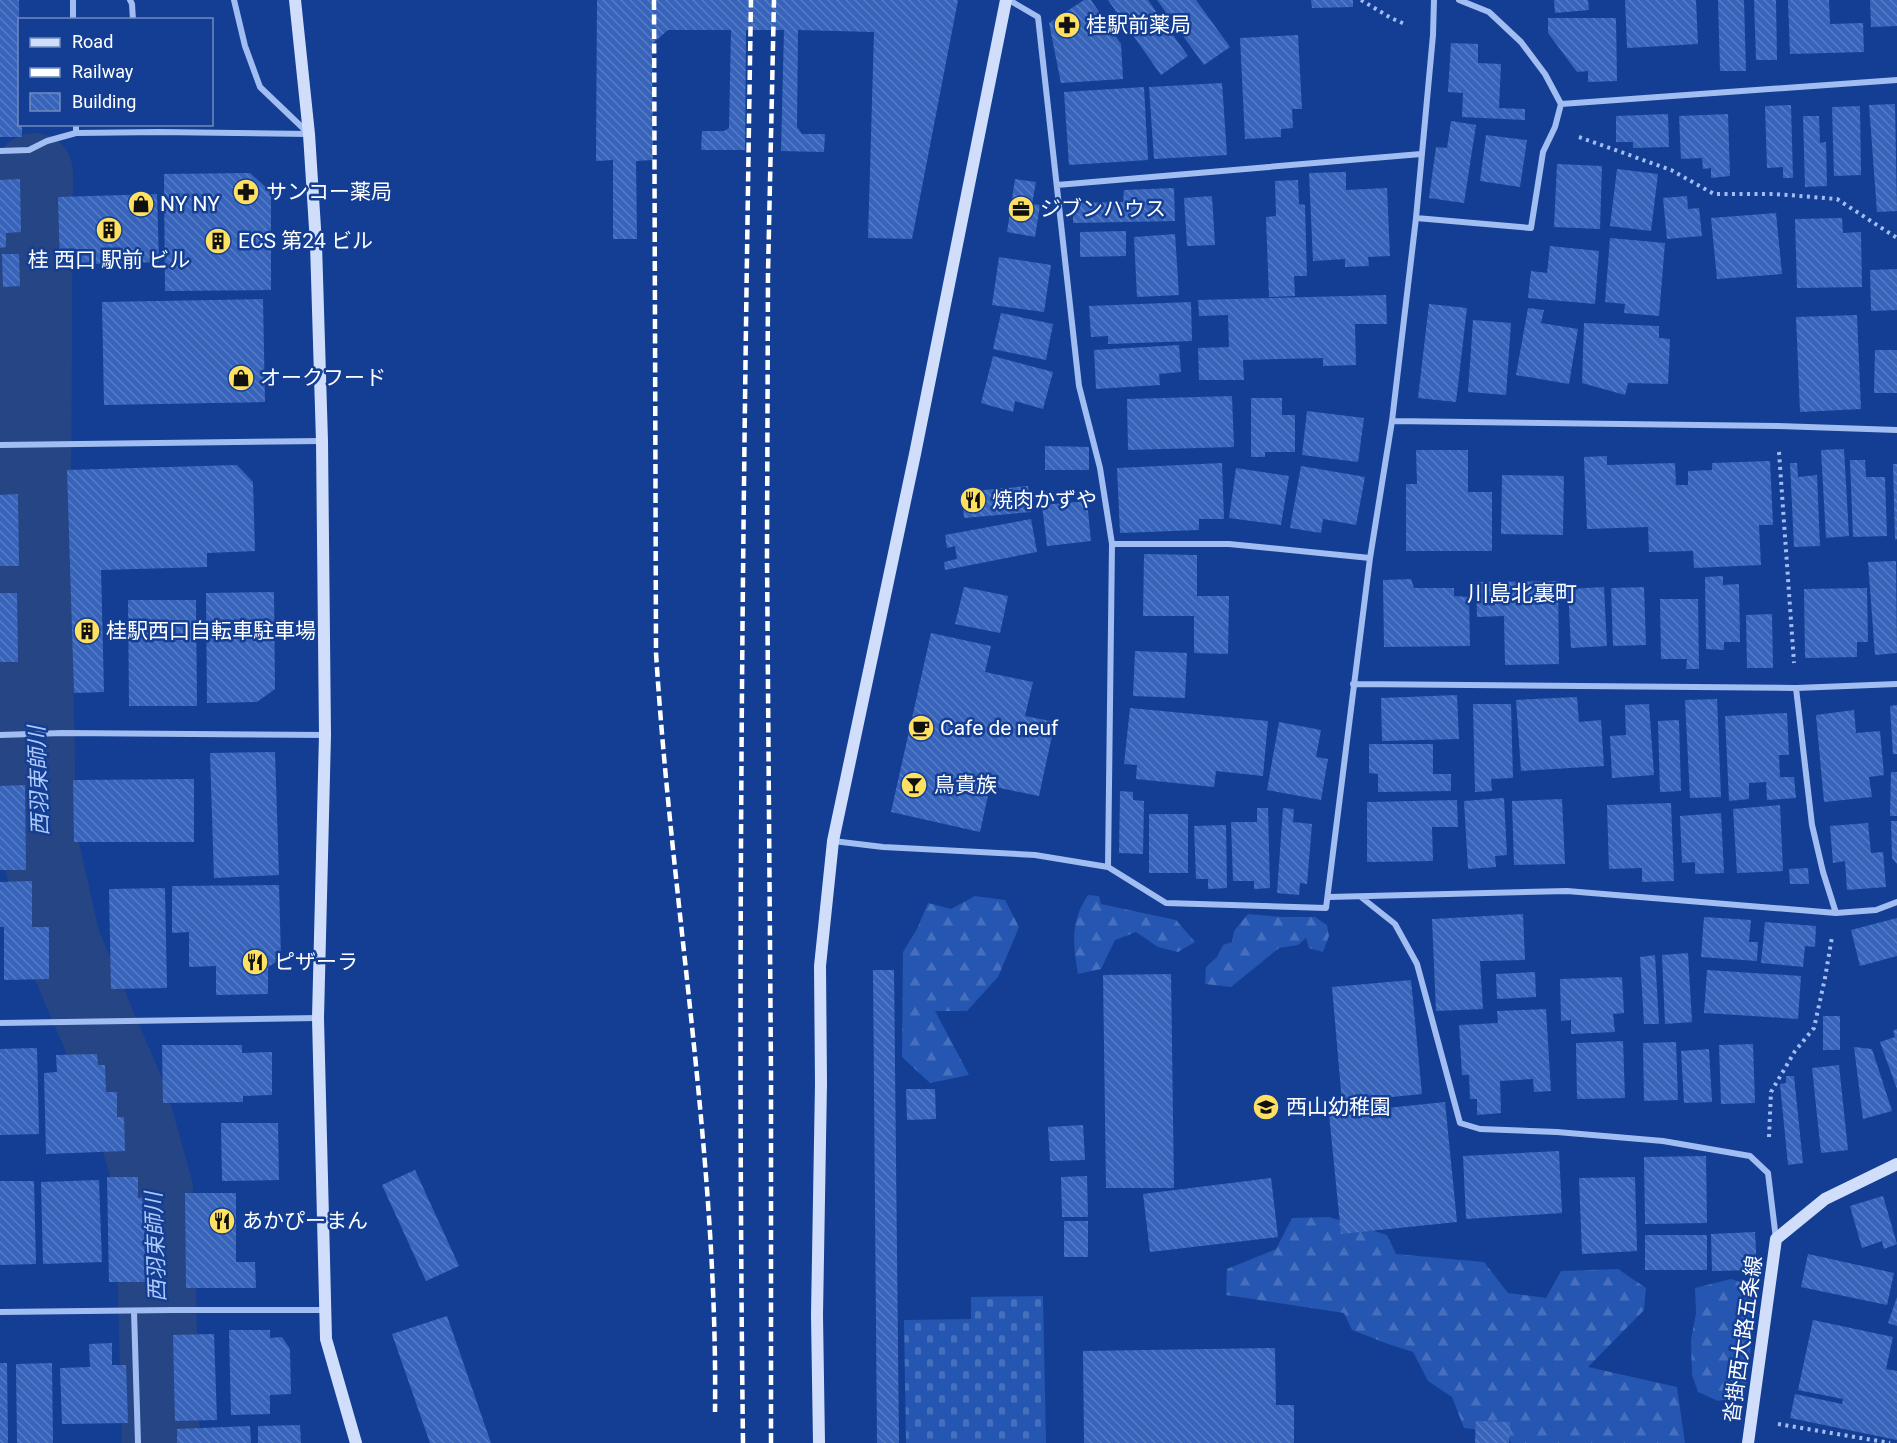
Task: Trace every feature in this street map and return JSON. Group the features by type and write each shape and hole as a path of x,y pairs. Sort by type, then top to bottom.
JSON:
{"street":[{"path":"73,0 73,18"},
{"path":"130,0 133,18"},
{"path":"234,0 245,46 260,87 309,134"},
{"path":"295,0 309,134 316,244 322,441 324,735 318,1018 326,1339 356,1443"},
{"path":"819,1443 817,1315 821,1083 820,966 833,841 1008,0 1038,17 1079,386 1100,468 1112,544 1108,867"},
{"path":"833,841 883,847 1035,855 1108,867 1166,903 1326,908 1370,558 1392,421 1416,218 1420,154 1433,35 1434,0"},
{"path":"1416,218 1531,228 1543,152 1555,127 1561,104 1545,74 1521,42 1489,12 1459,0"},
{"path":"1561,104 1897,80"},
{"path":"76,126 76,133"},
{"path":"133,126 133,132"},
{"path":"0,151 29,150 47,141 76,133 309,134"},
{"path":"1057,185 1420,154"},
{"path":"1392,421 1777,426 1897,430"},
{"path":"2,446 322,441"},
{"path":"1112,544 1229,544 1370,558"},
{"path":"1353,684 1796,688 1897,684"},
{"path":"1796,688 1812,825 1836,913"},
{"path":"0,735 63,733 324,735"},
{"path":"1329,897 1567,891 1836,913 1876,910 1897,902"},
{"path":"1361,897 1395,924 1417,964 1460,1123 1480,1129 1557,1132 1663,1141 1750,1156 1768,1173 1776,1239"},
{"path":"0,1023 318,1018"},
{"name":"沓掛西大路五条線","path":"1748,1443 1776,1239 1825,1199 1897,1164"},
{"path":"0,1312 326,1310"},
{"path":"134,1311 138,1443"}],"path":[{"path":"1361,0 1391,18 1433,35"},
{"path":"1555,127 1609,149 1671,170 1714,194 1775,194 1837,199 1897,238"},
{"path":"1777,426 1796,688"},
{"path":"1768,1173 1771,1092 1795,1051 1814,1028 1826,978 1836,913"},
{"path":"1752,1419 1890,1443"}],"green space":[{"path":"1088,895 1099,896 1101,904 1176,920 1195,942 1178,952 1158,947 1136,932 1115,940 1101,969 1078,974 1074,933 1078,915"},
{"path":"975,896 1005,900 1019,927 998,977 967,1011 935,1011 969,1075 930,1083 902,1057 903,952 917,929 928,903 951,909"},
{"path":"1248,914 1315,917 1327,925 1329,936 1323,952 1309,948 1306,938 1298,945 1279,948 1231,987 1205,984 1206,967 1217,957 1223,945 1232,942 1234,931"},
{"path":"1329,1217 1387,1235 1396,1254 1484,1262 1508,1293 1546,1298 1561,1271 1618,1269 1646,1288 1644,1310 1588,1367 1677,1387 1685,1443 1511,1443 1506,1433 1464,1428 1452,1397 1428,1381 1413,1352 1352,1330 1344,1313 1226,1295 1227,1269 1276,1249 1292,1218"},
{"path":"1731,1279 1758,1288 1745,1396 1718,1401 1698,1392 1692,1375 1691,1340 1696,1313 1695,1288"},
{"path":"1043,1296 1046,1443 906,1443 904,1320 971,1319 971,1297"}],"building":[{"path":"0,0 19,0 18,126 22,126 22,137 0,137"},
{"path":"597,0 958,0 912,239 868,238 874,32 798,30 797,127 802,134 825,134 824,152 781,151 784,30 746,30 745,150 701,150 702,131 724,131 729,128 731,30 668,30 652,44 653,160 636,161 637,239 613,239 613,160 596,161"},
{"path":"1084,0 1091,0 1121,44 1123,79 1061,83 1049,23"},
{"path":"1108,0 1148,0 1188,56 1161,75"},
{"path":"1157,0 1196,0 1230,47 1204,65"},
{"path":"1311,0 1353,0 1353,7 1312,8"},
{"path":"1554,0 1588,0 1589,10 1555,13"},
{"path":"1625,0 1696,0 1698,44 1627,48"},
{"path":"1718,0 1744,0 1746,71 1720,71"},
{"path":"1754,0 1776,0 1777,60 1756,60"},
{"path":"1788,0 1829,0 1830,24 1863,23 1864,52 1790,54"},
{"path":"1870,0 1897,0 1897,26 1871,27"},
{"path":"1548,18 1616,18 1617,81 1588,82 1588,71 1577,72 1548,33"},
{"path":"1298,35 1302,109 1292,109 1293,128 1281,129 1281,137 1245,139 1240,38"},
{"path":"1451,43 1478,44 1478,63 1501,64 1499,108 1525,109 1525,120 1462,117 1463,93 1448,92"},
{"path":"1222,83 1227,155 1154,159 1149,87"},
{"path":"1144,87 1148,160 1069,165 1064,92"},
{"path":"1895,104 1897,211 1877,212 1869,105"},
{"path":"1791,105 1793,178 1783,178 1783,167 1767,168 1765,106"},
{"path":"1860,106 1861,175 1834,176 1832,107"},
{"path":"1668,114 1669,147 1633,148 1633,142 1616,142 1616,116"},
{"path":"1728,114 1730,176 1711,178 1711,168 1703,169 1702,158 1681,159 1679,116"},
{"path":"1803,116 1819,116 1820,143 1826,142 1827,186 1805,187"},
{"path":"1451,121 1476,125 1464,203 1429,198 1436,147 1447,148"},
{"path":"1486,135 1527,140 1520,187 1480,181"},
{"path":"1557,164 1602,166 1600,229 1554,227"},
{"path":"1617,169 1658,174 1651,231 1610,226"},
{"path":"1346,172 1346,190 1387,188 1390,256 1368,257 1369,266 1345,267 1345,259 1313,261 1309,173"},
{"name":"ECS 第24 ビル","path":"250,173 271,192 271,290 165,291 164,174"},
{"path":"20,179 21,232 6,233 6,247 0,248 0,180"},
{"path":"1015,179 1036,182 1032,204 1040,205 1035,237 1007,232"},
{"path":"1298,180 1299,204 1305,205 1307,276 1294,276 1295,296 1269,297 1266,217 1276,216 1275,181"},
{"path":"1174,188 1175,221 1073,223 1073,203 1123,202 1124,190"},
{"name":"桂 西口 駅前 ビル","path":"157,194 159,262 60,265 58,197"},
{"path":"1212,196 1215,245 1187,246 1184,198"},
{"path":"1687,196 1688,209 1699,208 1702,236 1667,239 1663,198"},
{"path":"1776,213 1782,274 1717,279 1711,218"},
{"path":"1842,218 1843,233 1861,232 1862,287 1797,288 1795,219"},
{"path":"1126,231 1126,256 1080,257 1080,232"},
{"path":"1175,234 1179,295 1137,297 1134,237"},
{"path":"1610,238 1665,243 1659,316 1624,313 1625,304 1605,302"},
{"path":"1550,246 1599,251 1595,304 1528,298 1531,271 1547,273"},
{"path":"2,254 19,254 20,286 3,287"},
{"path":"999,257 1051,265 1044,312 992,305"},
{"path":"1897,269 1897,310 1871,311 1870,270"},
{"path":"1386,295 1387,324 1355,324 1356,365 1323,366 1323,358 1243,360 1244,380 1199,380 1198,348 1229,347 1228,315 1199,316 1198,300"},
{"path":"263,299 265,402 104,405 102,302"},
{"path":"1191,302 1192,341 1108,344 1108,336 1091,337 1089,306"},
{"path":"1429,304 1467,308 1456,402 1418,398"},
{"path":"1528,308 1544,310 1541,323 1578,329 1569,384 1516,375"},
{"path":"1001,313 1053,324 1046,360 993,349"},
{"path":"1857,315 1861,409 1800,412 1796,317"},
{"path":"1473,320 1511,323 1506,395 1468,392"},
{"path":"1584,323 1659,326 1659,338 1670,339 1668,384 1628,383 1625,395 1582,383"},
{"path":"1179,345 1181,372 1159,374 1160,385 1096,389 1094,350"},
{"path":"1875,350 1897,350 1897,393 1874,393"},
{"path":"993,356 1053,372 1043,409 1015,401 1013,412 981,403"},
{"path":"1232,396 1234,447 1128,450 1127,399"},
{"path":"1251,398 1282,398 1282,415 1295,415 1295,452 1265,452 1265,457 1251,457"},
{"path":"1307,411 1364,418 1358,462 1302,455"},
{"path":"1045,446 1089,447 1089,470 1045,470"},
{"path":"1844,449 1849,536 1826,538 1821,450"},
{"path":"1416,450 1468,450 1468,492 1492,492 1492,551 1406,551 1406,484 1417,484"},
{"path":"1607,456 1607,465 1675,463 1676,485 1688,485 1688,471 1712,470 1712,463 1770,461 1773,525 1759,525 1761,565 1694,568 1693,551 1649,552 1648,527 1587,529 1584,457"},
{"path":"1850,460 1865,460 1866,477 1885,477 1887,536 1853,537"},
{"path":"1222,463 1224,519 1199,519 1199,530 1120,533 1117,468"},
{"path":"1790,463 1797,463 1798,477 1817,475 1820,546 1794,547"},
{"path":"1893,464 1897,464 1897,539 1895,540"},
{"name":"桂駅西口自転車駐車場","path":"237,465 253,482 255,551 207,553 207,567 101,570 104,692 74,693 67,470"},
{"path":"1301,466 1365,477 1356,525 1323,519 1321,533 1290,528"},
{"path":"1236,468 1289,476 1281,525 1229,518"},
{"path":"1502,475 1564,476 1563,535 1501,534"},
{"path":"1028,486 1031,512 964,518 962,492"},
{"path":"18,494 19,566 0,566 0,495"},
{"path":"1087,501 1091,541 1047,546 1042,505"},
{"path":"1031,519 1037,552 945,570 944,562 957,559 955,546 947,548 945,535"},
{"path":"1144,554 1197,555 1197,596 1229,596 1228,654 1194,653 1194,616 1143,616"},
{"path":"1896,561 1897,653 1875,655 1868,562"},
{"path":"1723,576 1723,585 1739,584 1740,642 1724,642 1724,650 1706,649 1705,577"},
{"path":"1411,579 1414,588 1454,588 1454,596 1469,597 1470,646 1384,647 1383,580"},
{"path":"1558,581 1559,664 1505,665 1504,616 1477,617 1476,582"},
{"path":"964,587 1008,596 1000,633 955,624"},
{"path":"1604,587 1607,646 1571,648 1568,589"},
{"path":"1644,587 1646,645 1613,646 1611,588"},
{"path":"1867,588 1868,642 1857,642 1857,657 1805,658 1804,589"},
{"path":"274,592 275,689 257,702 207,703 206,593"},
{"path":"0,593 17,593 18,662 0,662"},
{"path":"1660,599 1698,599 1699,669 1686,669 1687,659 1661,659"},
{"path":"128,600 196,600 197,706 129,706"},
{"path":"1772,614 1773,668 1747,668 1746,615"},
{"path":"931,633 991,646 985,672 1033,682 1025,716 1055,722 1039,796 990,786 980,832 891,812"},
{"path":"1135,651 1187,653 1185,698 1133,696"},
{"path":"1457,695 1459,739 1382,741 1381,698"},
{"path":"1577,697 1579,722 1601,720 1604,766 1521,771 1516,700"},
{"path":"1717,699 1721,797 1690,798 1685,700"},
{"path":"1473,704 1511,704 1513,778 1491,779 1492,791 1475,792"},
{"path":"1649,704 1654,775 1612,778 1610,736 1626,735 1625,705"},
{"path":"1897,705 1897,754 1893,754 1890,706"},
{"path":"1130,708 1268,721 1263,776 1216,771 1214,787 1136,779 1137,765 1124,764"},
{"path":"1854,710 1856,733 1880,731 1884,775 1869,777 1872,797 1824,802 1816,715"},
{"path":"1787,713 1789,755 1779,755 1780,777 1794,777 1796,798 1767,800 1766,782 1749,783 1749,799 1729,801 1725,716"},
{"path":"1679,720 1681,791 1660,792 1658,721"},
{"path":"1279,722 1321,730 1316,757 1328,759 1321,800 1267,790"},
{"path":"1369,744 1433,744 1433,774 1451,774 1451,791 1378,792 1378,774 1369,773"},
{"path":"275,752 279,875 214,878 210,753"},
{"path":"1891,772 1897,772 1897,816 1890,816"},
{"path":"194,779 194,842 74,842 73,780"},
{"path":"25,785 26,870 0,870 0,786"},
{"path":"1120,791 1133,792 1133,800 1144,801 1143,854 1119,853"},
{"path":"1504,798 1507,855 1495,856 1496,867 1468,869 1464,801"},
{"path":"1562,799 1565,864 1514,865 1512,801"},
{"path":"1457,800 1458,827 1432,827 1433,861 1367,862 1367,802"},
{"path":"1671,803 1674,881 1642,882 1642,868 1609,869 1607,805"},
{"path":"1780,805 1783,871 1737,873 1733,809"},
{"path":"1257,808 1268,808 1270,888 1254,889 1254,881 1233,881 1231,822 1257,822"},
{"path":"1283,808 1294,809 1293,822 1312,824 1307,884 1300,883 1299,895 1277,893"},
{"path":"1721,813 1724,873 1695,874 1695,862 1682,863 1680,816"},
{"path":"1149,814 1188,814 1188,873 1149,873"},
{"path":"1891,821 1897,821 1897,864 1892,858"},
{"path":"1868,823 1871,853 1883,852 1886,887 1847,890 1845,861 1833,863 1830,826"},
{"path":"1226,825 1227,888 1208,889 1208,879 1196,879 1194,826"},
{"path":"1808,868 1809,884 1790,884 1789,869"},
{"path":"32,881 32,927 49,927 49,979 4,980 4,927 0,927 0,882"},
{"path":"279,885 281,959 268,967 268,994 216,995 216,966 189,967 189,932 172,933 172,886"},
{"path":"165,888 167,988 111,989 109,889"},
{"path":"1523,914 1525,960 1480,961 1483,1009 1436,1011 1432,919"},
{"path":"1704,917 1751,920 1749,942 1758,942 1757,961 1701,957"},
{"path":"1897,918 1897,956 1860,966 1851,930"},
{"path":"1765,922 1816,926 1815,947 1805,946 1803,967 1761,963"},
{"path":"1688,953 1692,1022 1665,1024 1662,955"},
{"path":"1655,955 1659,1024 1644,1024 1640,957"},
{"path":"873,970 894,970 899,1443 877,1443"},
{"path":"1707,970 1801,976 1798,1019 1704,1013"},
{"path":"1535,972 1536,997 1497,999 1496,974"},
{"path":"1171,974 1174,1188 1106,1188 1103,975"},
{"path":"1622,977 1624,1013 1613,1014 1615,1032 1571,1034 1571,1020 1561,1021 1560,979"},
{"path":"1411,980 1422,1094 1342,1102 1332,987"},
{"path":"1546,1009 1551,1091 1534,1092 1533,1079 1500,1081 1501,1113 1477,1115 1477,1099 1470,1099 1469,1075 1462,1075 1459,1025 1498,1023 1497,1011"},
{"path":"1823,1016 1840,1016 1840,1050 1823,1050"},
{"path":"1897,1029 1897,1089 1880,1042 1895,1037 1893,1031"},
{"path":"1623,1041 1625,1098 1577,1099 1576,1043"},
{"path":"1676,1042 1678,1100 1644,1101 1643,1043"},
{"path":"1753,1044 1755,1103 1721,1104 1719,1045"},
{"path":"162,1045 242,1045 242,1053 272,1052 272,1095 243,1096 243,1102 163,1103"},
{"path":"1854,1047 1872,1049 1892,1111 1863,1119"},
{"path":"37,1048 39,1134 0,1135 0,1049"},
{"path":"1709,1049 1712,1102 1684,1103 1681,1051"},
{"path":"97,1054 98,1065 105,1065 106,1092 117,1092 117,1117 124,1117 125,1151 46,1154 44,1073 57,1072 56,1055"},
{"path":"1839,1065 1848,1150 1821,1153 1812,1068"},
{"path":"1786,1076 1794,1076 1803,1163 1788,1165 1780,1084 1786,1083"},
{"path":"906,1089 935,1089 936,1119 907,1120"},
{"path":"1445,1102 1457,1222 1341,1234 1329,1114"},
{"path":"221,1123 278,1123 279,1180 222,1181"},
{"path":"1083,1125 1085,1160 1050,1161 1048,1127"},
{"path":"1559,1151 1562,1213 1466,1219 1463,1156"},
{"path":"1706,1156 1707,1223 1645,1224 1644,1157"},
{"path":"415,1170 459,1266 426,1281 382,1185"},
{"path":"1087,1176 1088,1217 1062,1217 1061,1177"},
{"path":"107,1177 138,1177 138,1198 144,1197 146,1282 109,1282"},
{"path":"1635,1177 1637,1251 1582,1254 1579,1178"},
{"path":"1271,1178 1278,1237 1150,1252 1143,1194"},
{"path":"99,1180 102,1262 43,1264 41,1182"},
{"path":"0,1181 34,1181 36,1264 0,1265"},
{"path":"185,1193 236,1193 236,1262 255,1262 256,1288 186,1288"},
{"path":"1883,1196 1897,1244 1884,1249 1882,1241 1862,1248 1850,1206"},
{"path":"1064,1221 1088,1221 1088,1257 1064,1257"},
{"path":"1755,1232 1757,1270 1712,1271 1711,1234"},
{"path":"1645,1235 1707,1235 1707,1270 1645,1270"},
{"path":"1808,1254 1894,1273 1887,1305 1801,1287"},
{"path":"1897,1297 1897,1326 1888,1323"},
{"path":"447,1316 491,1443 430,1443 392,1334"},
{"path":"1813,1320 1893,1337 1886,1369 1897,1371 1897,1440 1790,1418 1795,1394 1842,1404 1843,1399 1798,1390"},
{"path":"229,1330 270,1330 270,1338 282,1337 290,1349 291,1394 270,1395 270,1414 231,1415"},
{"path":"214,1334 217,1420 175,1421 173,1335"},
{"path":"112,1343 112,1365 126,1365 128,1423 62,1424 60,1368 90,1367 89,1344"},
{"path":"1275,1348 1276,1405 1294,1405 1294,1443 1084,1443 1083,1351"},
{"path":"0,1363 7,1363 8,1443 0,1443"},
{"path":"52,1363 53,1443 17,1443 16,1364"},
{"path":"1476,1421 1510,1422 1509,1443 1475,1443"},
{"path":"300,1425 301,1443 258,1443 258,1426"},
{"path":"250,1426 251,1443 177,1443 177,1429"}],"waterway":[{"name":"西羽束師川","path":"34,172 32,508 37,833 62,944 129,1100 154,1189 161,1443"}],"railway":[{"path":"654,0 656,653 672,843 702,1127 714,1317 715,1412"},
{"path":"743,1443 742,722 751,0"},
{"path":"771,1443 767,556 768,273 774,0"}],"place":[{"name":"桂駅前薬局","path":"1067,25"},
{"name":"サンコー薬局","path":"246,192"},
{"name":"NY NY","path":"141,204"},
{"name":"ジブンハウス","path":"1021,209"},
{"name":"桂 西口 駅前 ビル","path":"109,230"},
{"name":"ECS 第24 ビル","path":"218,241"},
{"name":"オークフード","path":"241,378"},
{"name":"焼肉かずや","path":"973,500"},
{"name":"桂駅西口自転車駐車場","path":"87,631"},
{"name":"Cafe de neuf","path":"921,728"},
{"name":"鳥貴族","path":"914,785"},
{"name":"ピザーラ","path":"255,962"},
{"name":"西山幼稚園","path":"1266,1107"},
{"name":"あかぴーまん","path":"222,1221"}],"district":[{"name":"川島北裏町","path":"1522,593"}]}
